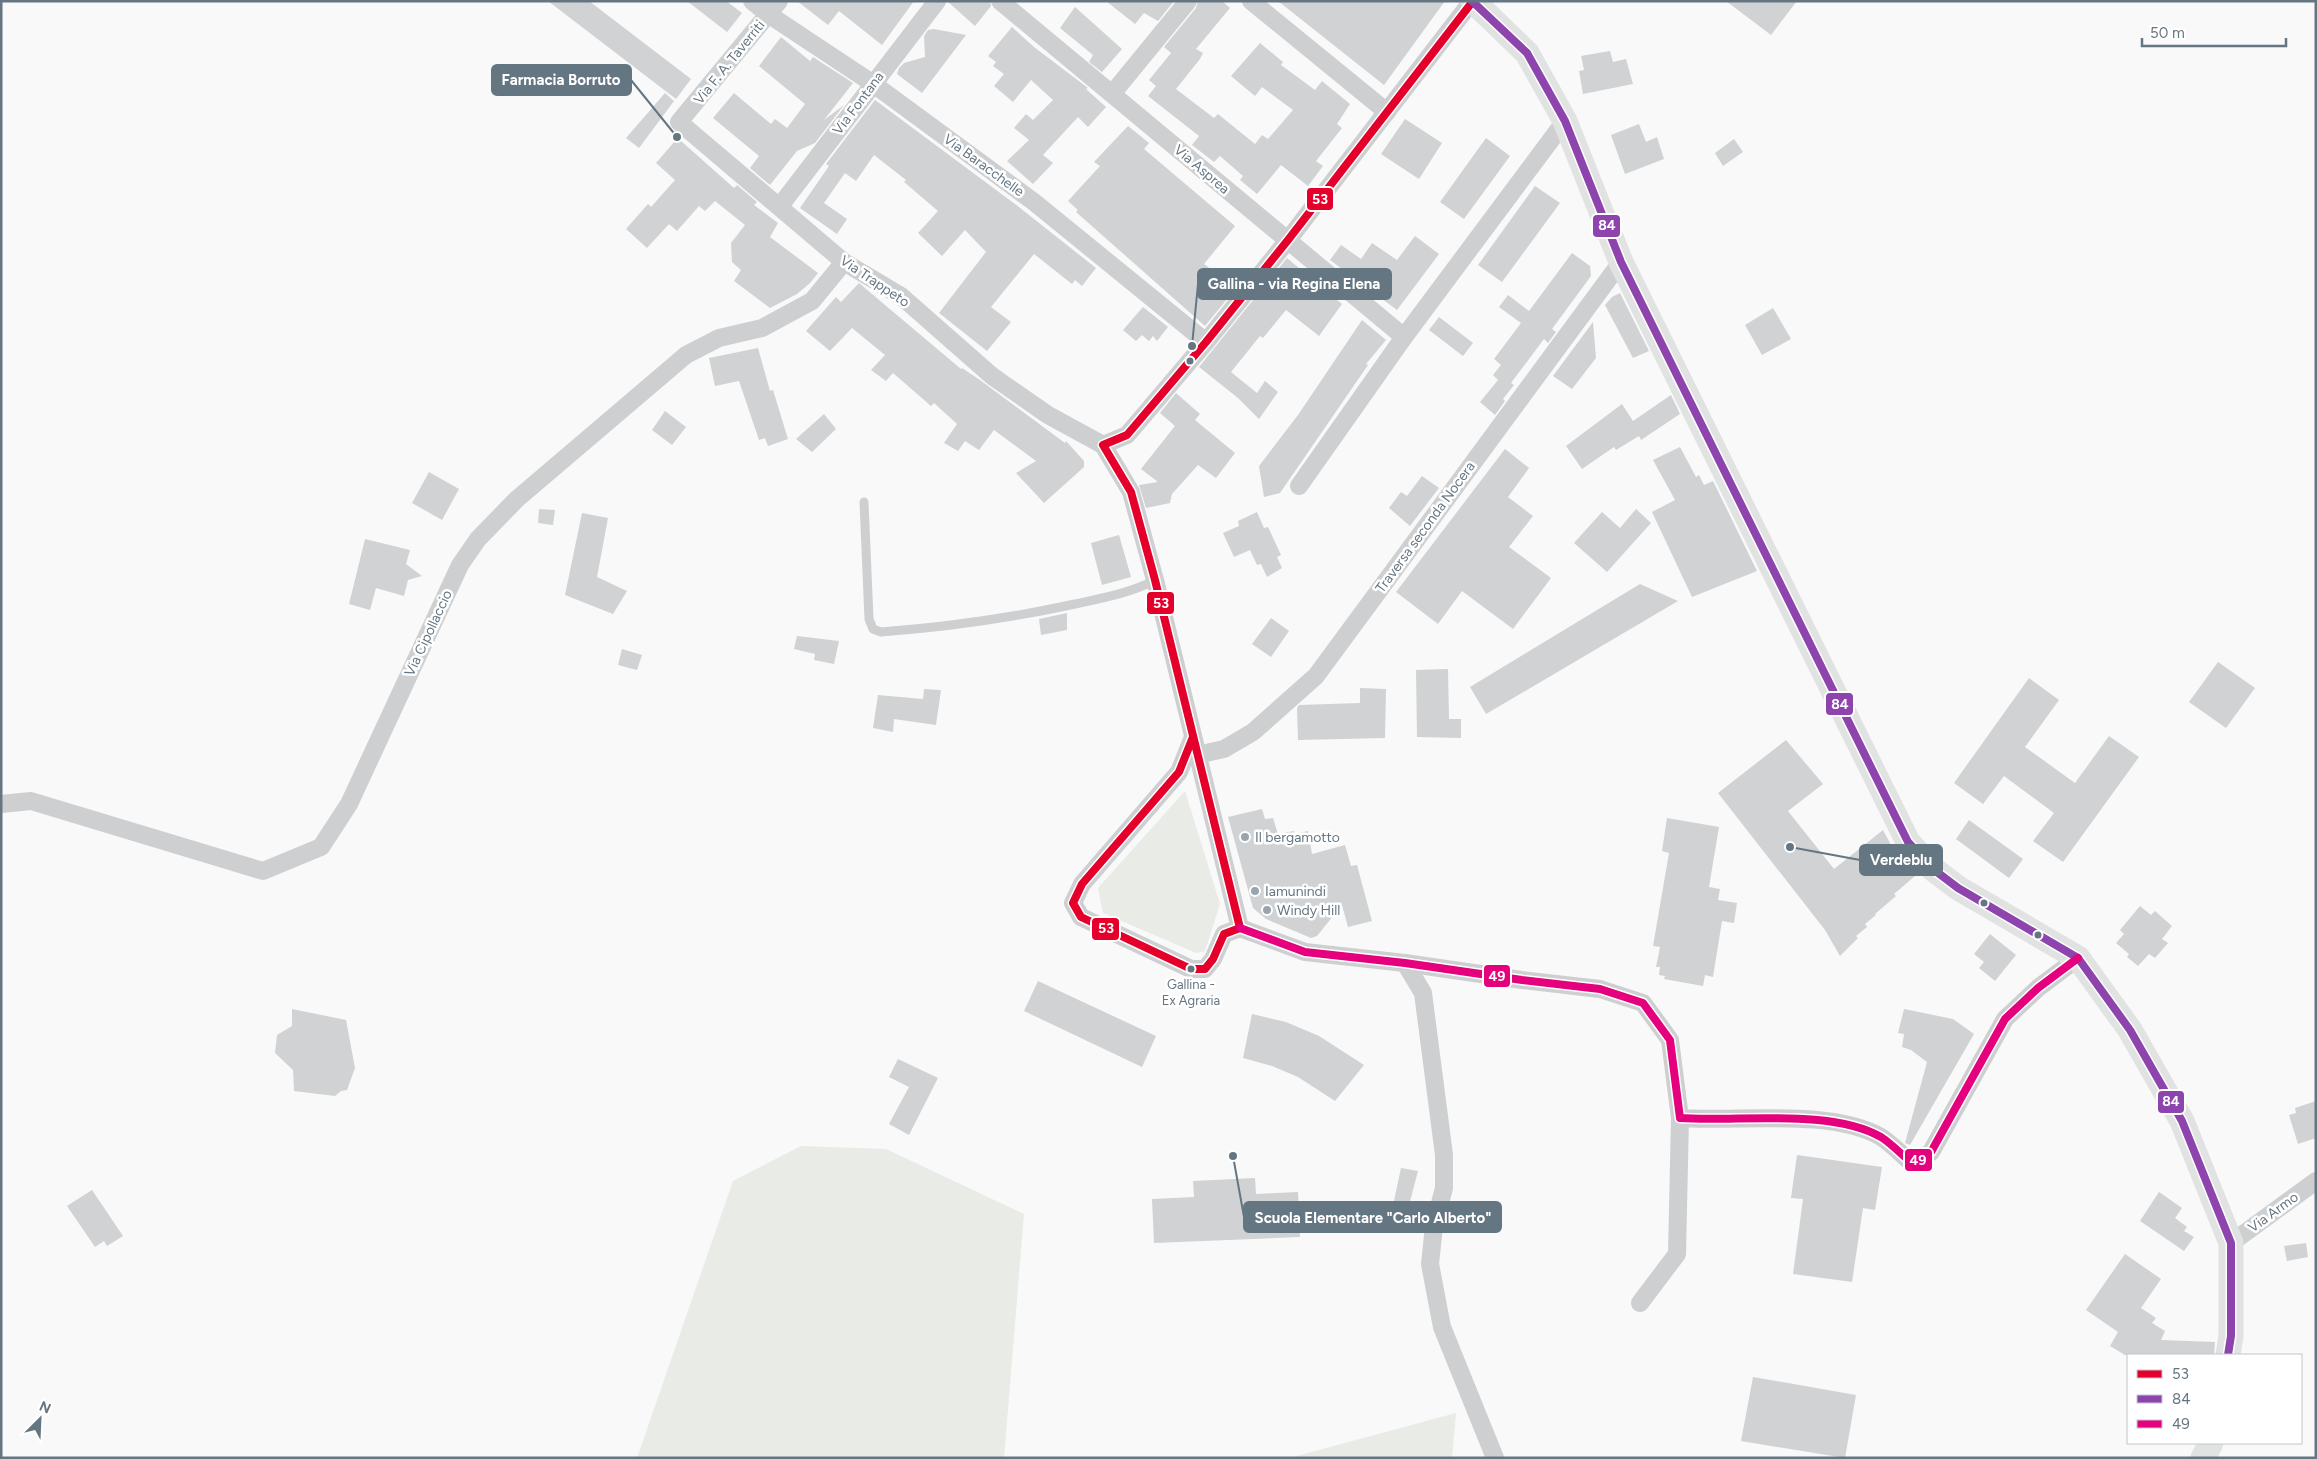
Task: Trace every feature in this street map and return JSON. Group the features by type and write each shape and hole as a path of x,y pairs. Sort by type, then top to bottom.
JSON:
{"street":[{"name":"Via Baracchelle","path":"752,1 774,8 872,83 1034,202 1206,342"},
{"name":"Via Fontana","path":"780,206 872,83 937,1"},
{"name":"Via Asprea","path":"1000,1 1404,336"},
{"path":"1112,94 1188,1"},
{"path":"1251,1 1387,112"},
{"path":"1240,928 1155,580 1131,492 1104,445 1127,435 1206,342 1288,240 1473,1 1527,53 1565,121 1621,262 1908,842 1933,869 1958,888 2078,958 2130,1030 2182,1121 2231,1243 2232,1336 2228,1354"},
{"name":"Via F. A. Taverriti","path":"679,122 774,8"},
{"path":"1299,486 1404,336 1565,121"},
{"name":"Via Trappeto","path":"679,122 844,262 901,296 1000,381 1048,415 1104,445"},
{"name":"Via Cipollaccio","path":"1,804 32,801 263,871 321,847 349,804 460,565 478,539 517,499 686,355 719,338 762,328 812,301 844,262"},
{"name":"Traversa seconda Nocera","path":"1197,755 1224,748 1253,732 1316,676 1621,262"},
{"path":"1193,737 1179,772 1082,884 1073,904 1081,918 1191,969 1205,968 1213,959 1224,934 1240,928 1305,952 1405,963 1600,989 1643,1003 1670,1040 1680,1118 1677,1254 1640,1303"},
{"path":"1680,1118 1794,1119 1844,1124 1880,1137 1913,1164 1931,1152 2006,1019 2038,988 2078,958"},
{"path":"1405,963 1423,993 1444,1155 1444,1188 1434,1226 1430,1264 1442,1327 1495,1458"},
{"name":"Via Armo","path":"2231,1243 2316,1181"},
{"path":"2203,1458 2211,1444"},
{"path":"2212,1444 2214,1458"}],"lane":[{"path":"864,502 869,619 873,628 881,632 1013,618 1096,600 1142,587 1155,580"}],"shaded area":[{"path":"1185,791 1220,904 1205,951 1196,953 1103,913 1098,888"},
{"path":"801,1146 886,1149 1024,1214 1004,1458 637,1458 733,1181"},
{"path":"1456,1413 1452,1458 1289,1458"}],"building":[{"path":"548,1 589,1 691,79 676,99"},
{"path":"687,1 726,1 742,13 727,32"},
{"path":"797,1 914,1 882,45 839,11 828,25"},
{"path":"947,1 990,1 991,6 975,26"},
{"path":"1106,1 1174,1 1158,21 1144,13 1135,24"},
{"path":"1198,1 1222,1 1230,8 1196,49 1203,53 1200,59 1176,89 1214,118 1218,114 1255,144 1262,135 1268,139 1293,110 1262,87 1255,96 1231,76 1260,43 1283,62 1281,65 1315,90 1322,81 1350,104 1337,124 1342,128 1316,161 1323,166 1308,186 1281,165 1257,194 1240,180 1243,176 1220,156 1214,162 1192,145 1199,136 1148,96 1156,86 1149,80 1171,53 1164,47 1196,8"},
{"path":"1278,1 1445,1 1384,85"},
{"path":"1726,1 1797,1 1771,35"},
{"path":"1075,7 1122,49 1102,72 1089,62 1093,55 1060,28"},
{"path":"1012,27 1034,47 1088,88 1086,89 1106,107 1088,127 1078,117 1043,155 1053,163 1033,184 1007,161 1029,140 1014,128 1026,114 1033,120 1053,100 1031,80 1013,102 994,86 1004,74 993,66 996,62 988,56"},
{"path":"934,29 966,35 922,93 897,74 899,68 904,63 925,57 924,36 928,30"},
{"path":"781,37 810,61 813,57 853,83 824,120 844,105 815,143 797,151 770,185 750,168 759,156 713,118 734,93 771,124 775,119 787,128 805,104 759,66"},
{"path":"1610,51 1613,62 1626,59 1633,84 1583,94 1579,71 1584,70 1581,56"},
{"path":"665,93 674,101 639,148 626,138"},
{"path":"875,100 1015,204 1096,268 1082,286 1075,280 1072,284 1034,254 991,307 1011,322 987,351 939,313 986,252 965,230 942,256 918,233 938,211 904,182 906,180 874,155 856,181 845,173 824,203 847,219 837,234 800,208 829,166 826,164"},
{"path":"1405,119 1442,143 1419,179 1381,154"},
{"path":"1639,124 1646,142 1657,137 1664,159 1625,174 1611,135"},
{"path":"1128,126 1149,143 1144,149 1235,226 1204,264 1236,288 1205,326 1076,212 1078,210 1068,201 1100,166 1094,162"},
{"path":"1486,138 1510,156 1464,219 1440,202"},
{"path":"1734,139 1743,152 1723,166 1715,153"},
{"path":"675,141 681,141 734,188 737,185 757,202 754,205 778,223 770,237 818,273 810,283 797,294 770,308 734,281 741,270 732,262 731,243 745,225 715,201 705,211 699,206 677,231 669,224 647,248 626,229 648,204 651,207 675,180 656,163"},
{"path":"1535,186 1560,203 1502,282 1478,265"},
{"path":"1415,236 1439,254 1397,310 1330,260 1341,245 1361,259 1372,243 1397,260"},
{"path":"1572,253 1590,266 1591,276 1552,329 1556,332 1548,343 1544,339 1511,383 1514,385 1503,399 1505,401 1495,415 1480,402 1498,380 1493,375 1501,365 1494,359 1521,323 1499,307 1508,295 1529,311"},
{"path":"1287,258 1342,304 1319,336 1286,310 1263,338 1260,336 1231,372 1257,393 1265,381 1278,392 1259,419 1238,398 1199,367"},
{"path":"859,283 961,369 980,380 1065,443 1066,441 1084,461 1084,467 1044,503 1016,473 1036,461 994,430 979,450 965,441 958,451 944,443 957,424 934,403 931,406 893,373 886,381 871,370 885,355 852,328 830,351 806,331 836,297 841,302"},
{"path":"1620,293 1649,351 1633,358 1605,305 1612,297"},
{"path":"1143,307 1168,327 1157,341 1153,336 1149,341 1142,335 1136,341 1123,330"},
{"path":"1773,308 1791,339 1762,355 1745,325"},
{"path":"1439,317 1473,343 1463,356 1429,330"},
{"path":"1362,320 1386,340 1366,364 1368,365 1280,493 1264,497 1259,466 1298,415"},
{"path":"1593,322 1596,358 1572,389 1553,376"},
{"path":"758,348 770,391 773,390 788,439 768,446 765,438 759,440 739,381 715,386 709,358"},
{"path":"1176,393 1200,414 1195,420 1235,453 1216,478 1198,465 1172,494 1170,503 1146,508 1139,485 1158,482 1141,469 1175,426 1160,413"},
{"path":"1671,395 1680,414 1641,440 1639,436 1616,450 1614,447 1582,469 1566,446 1622,404 1633,421"},
{"path":"665,411 686,427 672,445 652,430"},
{"path":"824,414 836,429 812,452 796,439"},
{"path":"1680,447 1696,477 1699,475 1704,485 1713,481 1757,571 1692,597 1652,512 1675,500 1653,460"},
{"path":"1505,449 1529,468 1508,497 1533,516 1509,547 1551,578 1513,629 1462,591 1438,624 1396,592"},
{"path":"429,472 459,489 442,520 412,503"},
{"path":"1422,476 1439,488 1410,526 1389,508 1401,492 1407,496"},
{"path":"539,509 555,510 553,525 538,523"},
{"path":"1636,509 1651,523 1607,572 1574,543 1602,512 1620,528"},
{"path":"1257,512 1264,528 1268,527 1281,555 1277,557 1282,568 1267,577 1261,564 1257,565 1250,550 1234,557 1223,533 1239,526 1238,521"},
{"path":"582,513 608,518 597,577 627,591 613,614 565,595"},
{"path":"1119,535 1131,577 1102,585 1091,543"},
{"path":"365,539 410,550 406,564 422,576 408,580 404,596 376,588 370,610 349,604"},
{"path":"1640,584 1678,601 1486,714 1470,687"},
{"path":"1067,613 1067,630 1041,635 1039,619"},
{"path":"1271,618 1289,631 1271,657 1252,644"},
{"path":"797,636 839,641 834,664 814,660 815,654 794,649"},
{"path":"622,649 642,655 637,670 618,665"},
{"path":"2218,662 2255,688 2226,728 2189,702"},
{"path":"1448,669 1449,719 1461,719 1461,738 1417,737 1416,670"},
{"path":"2029,678 2059,700 2025,747 2075,783 2109,736 2139,757 2063,862 2033,841 2054,813 2004,776 1983,804 1954,783"},
{"path":"1360,688 1386,689 1385,738 1298,740 1297,708 1299,705 1360,703"},
{"path":"924,689 941,690 936,725 894,719 893,732 873,728 878,695 923,699"},
{"path":"1786,740 1823,784 1788,811 1834,869 1883,830 1899,860 1915,876 1894,894 1896,896 1865,924 1867,927 1856,936 1858,938 1840,956 1825,930 1718,793"},
{"path":"1262,809 1265,819 1273,818 1278,834 1294,831 1295,834 1308,831 1312,854 1345,845 1351,866 1357,865 1372,921 1348,927 1342,905 1317,936 1311,938 1266,919 1253,908 1228,817"},
{"path":"1667,818 1719,827 1709,887 1720,889 1718,900 1737,903 1734,923 1722,921 1713,977 1705,975 1703,986 1664,979 1665,976 1659,975 1660,967 1656,967 1660,947 1653,946 1669,853 1662,851"},
{"path":"1969,820 2023,859 2009,878 1956,839"},
{"path":"2140,906 2151,915 2155,911 2172,926 2162,939 2168,943 2155,958 2149,954 2138,966 2127,957 2129,954 2116,943 2124,934 2120,930"},
{"path":"1990,934 2016,955 1995,981 1979,968 1984,962 1974,954"},
{"path":"1038,981 1156,1036 1142,1067 1024,1011"},
{"path":"292,1009 346,1020 355,1068 347,1090 341,1091 335,1096 294,1091 293,1070 275,1053 277,1035 292,1026"},
{"path":"1904,1009 1953,1019 1974,1034 1910,1145 1905,1143 1927,1062 1911,1050 1902,1047 1904,1034 1898,1033"},
{"path":"1252,1014 1286,1022 1319,1036 1364,1065 1335,1101 1298,1077 1272,1066 1243,1058"},
{"path":"898,1059 938,1078 909,1135 889,1124 909,1087 889,1077"},
{"path":"2316,1101 2316,1138 2298,1144 2289,1115 2296,1113 2295,1108"},
{"path":"1797,1155 1882,1167 1875,1210 1863,1208 1852,1282 1793,1274 1803,1199 1791,1198"},
{"path":"1401,1168 1418,1171 1403,1228 1389,1224"},
{"path":"1255,1178 1256,1194 1298,1192 1300,1237 1154,1243 1152,1199 1194,1197 1193,1181"},
{"path":"92,1190 123,1236 107,1246 104,1241 95,1247 67,1206"},
{"path":"2159,1192 2182,1208 2175,1218 2187,1227 2184,1231 2194,1237 2184,1251 2140,1221"},
{"path":"2306,1243 2308,1257 2287,1261 2284,1246"},
{"path":"2125,1254 2161,1279 2141,1308 2156,1318 2152,1323 2165,1331 2161,1340 2215,1342 2214,1354 2125,1355 2110,1346 2118,1332 2086,1310"},
{"path":"1753,1377 1856,1395 1845,1458 1741,1441"}],"transit line":[{"name":"84","path":"1472,1 1527,53 1565,121 1621,262 1908,842 1933,869 1958,888 2078,958 2130,1030 2182,1121 2231,1243 2231,1336 2228,1354"},
{"name":"53","path":"1193,737 1179,772 1082,884 1073,903 1081,917 1191,969 1205,969 1213,959 1224,934 1240,928 1155,580 1131,492 1103,445 1127,435 1206,342 1288,240 1473,1"},
{"name":"49","path":"1240,928 1305,952 1405,963 1600,989 1643,1003 1670,1040 1680,1118 1783,1118 1837,1122 1860,1128 1881,1137 1913,1164 1931,1152 2005,1019 2038,988 2078,958"}],"place":[{"name":"Farmacia Borruto","path":"677,137"},
{"name":"Gallina - via Regina Elena","path":"1192,346"},
{"name":"Il bergamotto","path":"1245,837"},
{"name":"Verdeblu","path":"1790,847"},
{"name":"Iamunindi","path":"1255,891"},
{"name":"Windy Hill","path":"1267,910"},
{"name":"Gallina - Ex Agraria","path":"1191,969"},
{"name":"Scuola Elementare \"Carlo Alberto\"","path":"1233,1156"}]}
